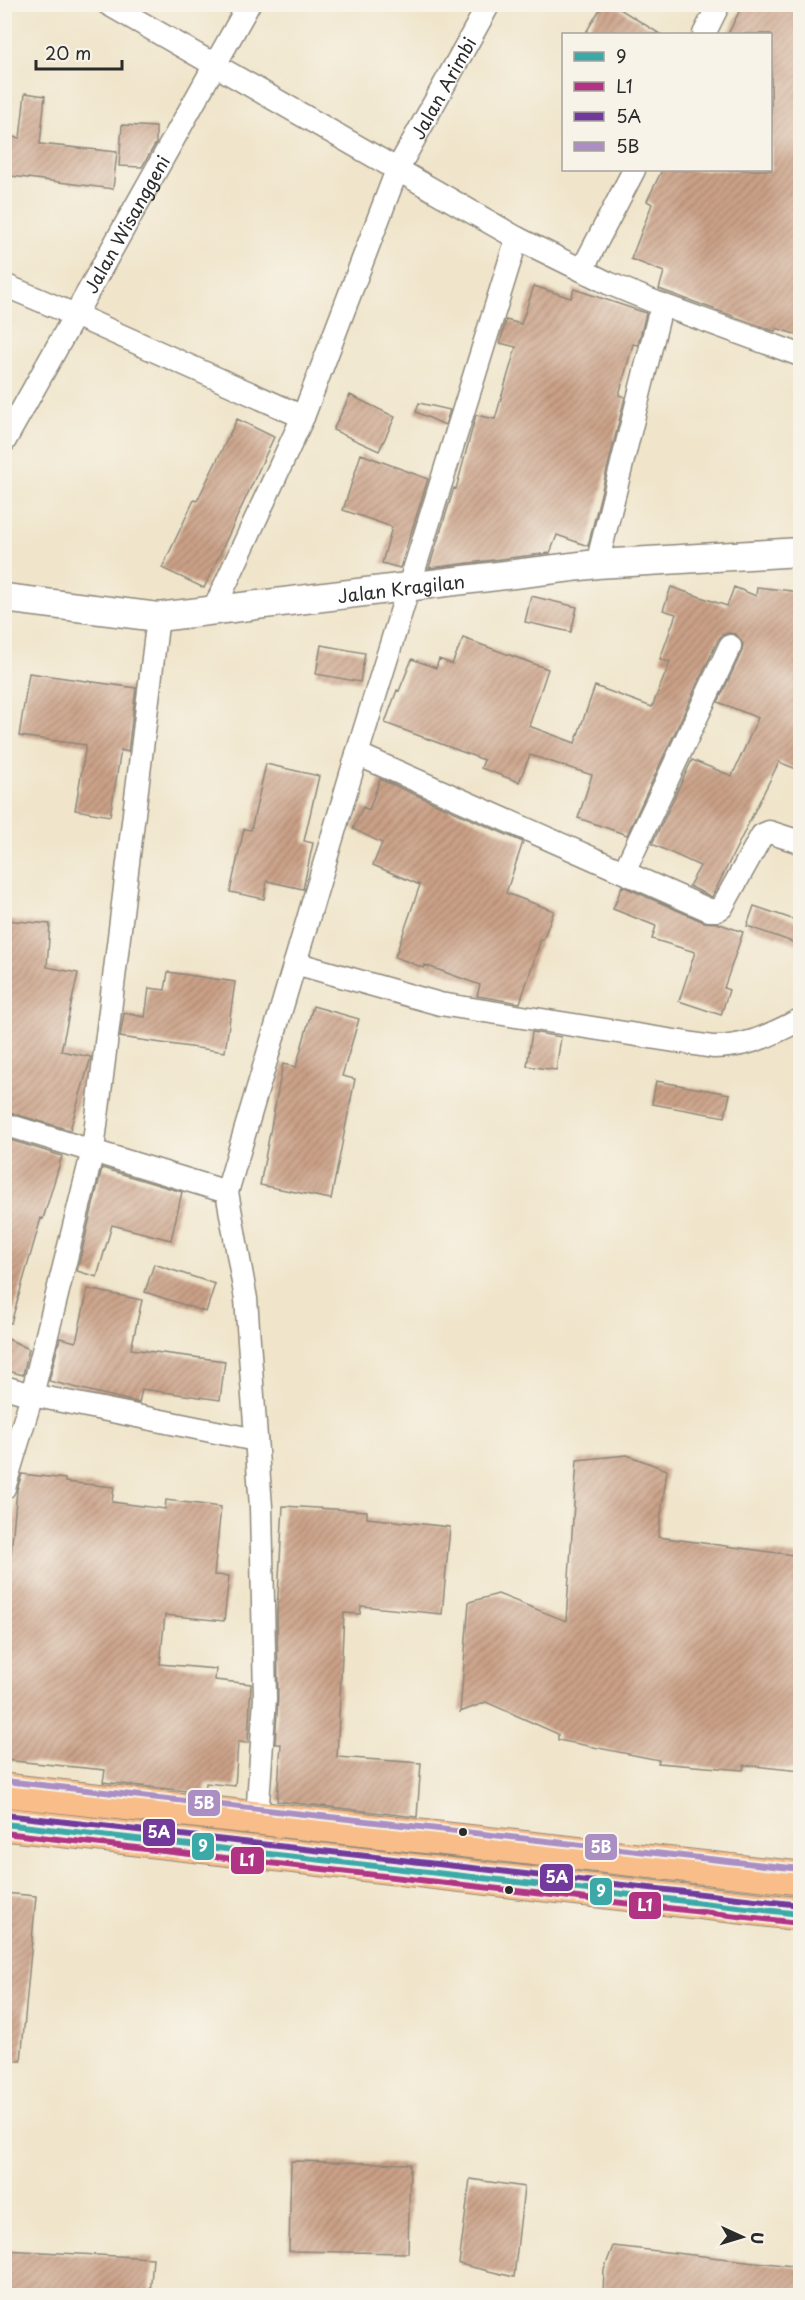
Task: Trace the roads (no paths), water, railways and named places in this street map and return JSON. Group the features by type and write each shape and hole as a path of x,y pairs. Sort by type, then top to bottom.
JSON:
{"main road":[{"path":"4,1790 801,1878"},
{"path":"4,1824 801,1914"}],"street":[{"path":"108,4 517,238 657,303 801,355"},
{"name":"Jalan Wisanggeni","path":"4,442 249,4"},
{"name":"Jalan Arimbi","path":"214,609 303,417 397,170 489,4"},
{"path":"704,33 719,4"},
{"path":"582,270 633,171"},
{"path":"257,1818 265,1698 261,1508 246,1299 227,1192 357,754 517,238"},
{"path":"4,285 303,417"},
{"path":"597,564 658,319"},
{"name":"Jalan Kragilan","path":"4,598 158,617 597,564 801,552"},
{"path":"4,1488 32,1395 93,1150 158,617"},
{"path":"624,872 730,646"},
{"path":"357,754 709,910 722,907 762,835 769,832 801,842"},
{"path":"295,963 440,1004 713,1047 749,1044 801,1020"},
{"path":"4,1124 227,1192"},
{"path":"4,1387 32,1395 256,1440"}]}
